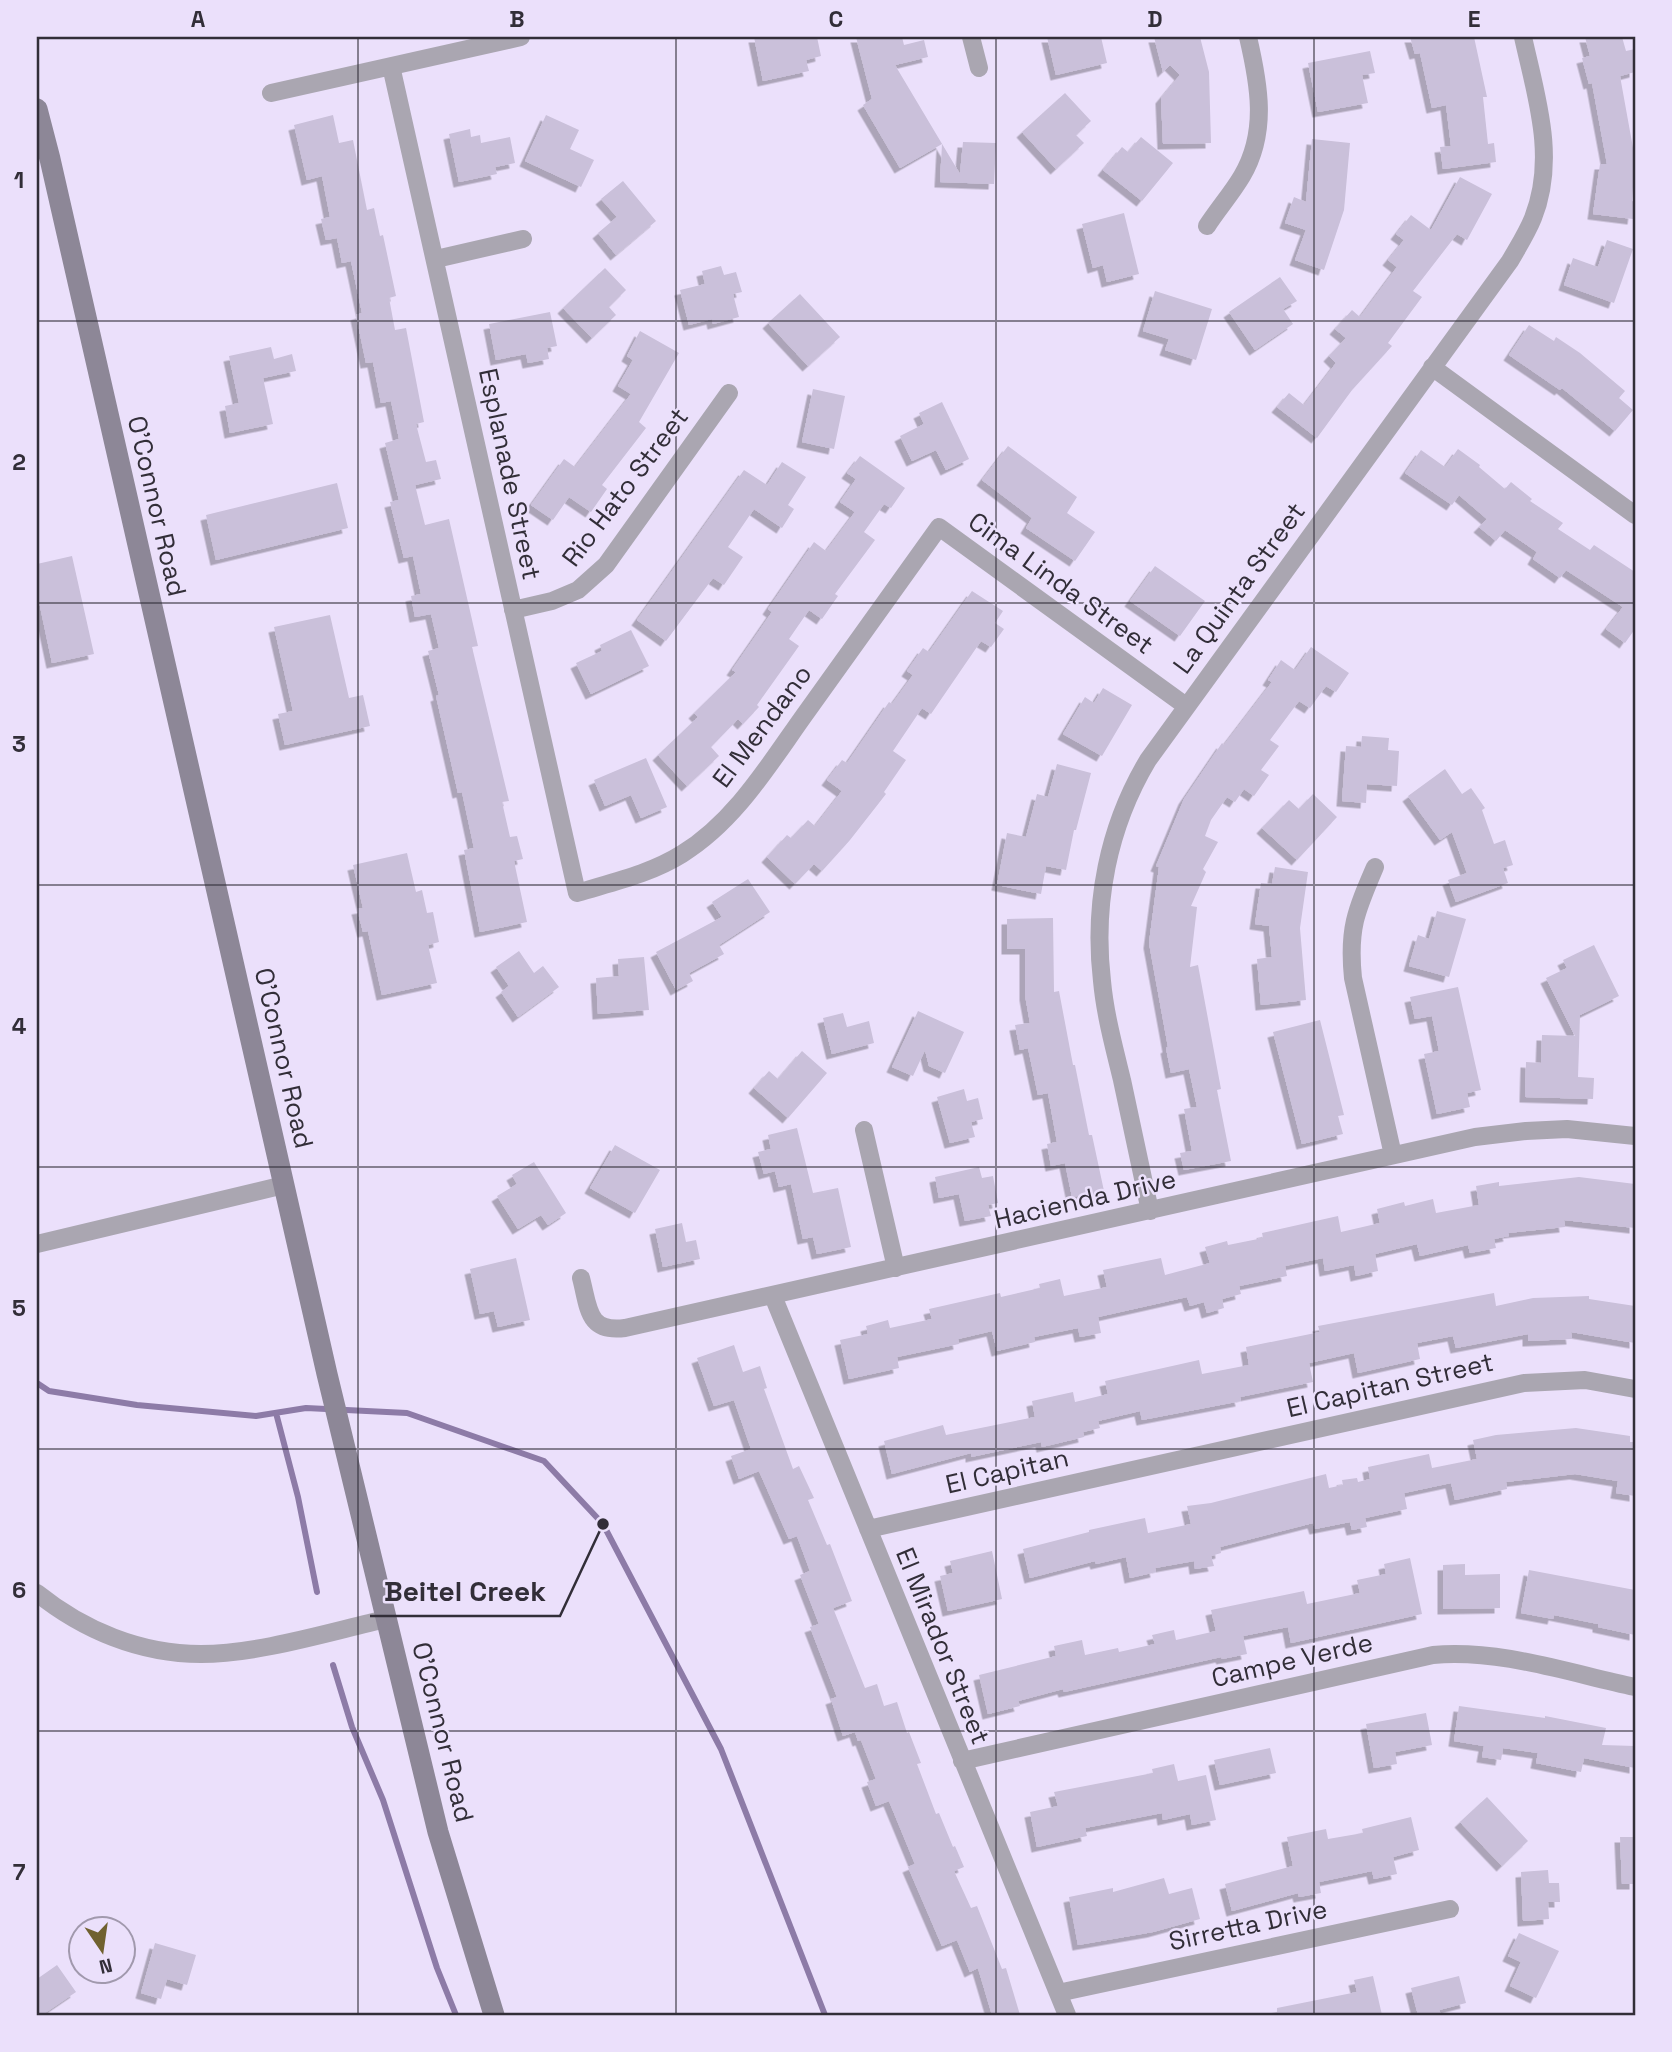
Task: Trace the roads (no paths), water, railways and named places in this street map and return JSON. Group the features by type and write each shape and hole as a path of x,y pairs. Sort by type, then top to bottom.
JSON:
{"main road":[{"name":"O'Connor Road","path":"37,109 363,1526 438,1832 494,2015"}],"street":[{"path":"271,93 521,37"},
{"path":"971,37 979,68"},
{"path":"1207,226 1243,175 1257,137 1261,109 1248,37"},
{"name":"La Quinta Street","path":"1150,1211 1102,982 1099,943 1101,903 1116,826 1131,789 1186,706 1510,261 1533,217 1542,188 1544,130 1523,37"},
{"name":"Esplanade Street","path":"391,66 577,893"},
{"path":"436,259 523,239"},
{"path":"1432,367 1635,515"},
{"name":"Rio Hato Street","path":"513,610 552,601 578,590 606,565 729,393"},
{"name":"Cima Linda Street","path":"939,527 1186,706"},
{"name":"El Mendano","path":"577,893 663,864 702,840 719,825 756,782 939,527"},
{"path":"1375,867 1354,916 1350,950 1353,978 1394,1155"},
{"name":"Hacienda Drive","path":"581,1278 591,1316 597,1325 609,1330 773,1296 1475,1137 1567,1129 1635,1136"},
{"path":"864,1130 897,1268"},
{"path":"37,1244 284,1185"},
{"name":"El Mirador Street","path":"773,1296 1067,2015"},
{"name":"El Capitan Street","path":"1158,1464 1524,1383 1585,1380 1635,1389"},
{"name":"El Capitan","path":"868,1529 1158,1464"},
{"path":"37,1593 62,1612 96,1631 141,1647 199,1654 238,1651 386,1619"},
{"name":"Campe Verde","path":"962,1761 1433,1655 1454,1653 1497,1656 1635,1688"},
{"name":"Sirretta Drive","path":"1058,1993 1450,1909"}],"waterway":[{"path":"37,1383 49,1391 137,1405 256,1416 306,1408 407,1413 544,1461 603,1524 721,1749 825,2015"},
{"path":"276,1413 298,1497 317,1592"},
{"path":"333,1665 352,1727 383,1800 437,1968 456,2015"}],"place":[{"name":"Beitel Creek","path":"603,1524"}]}
